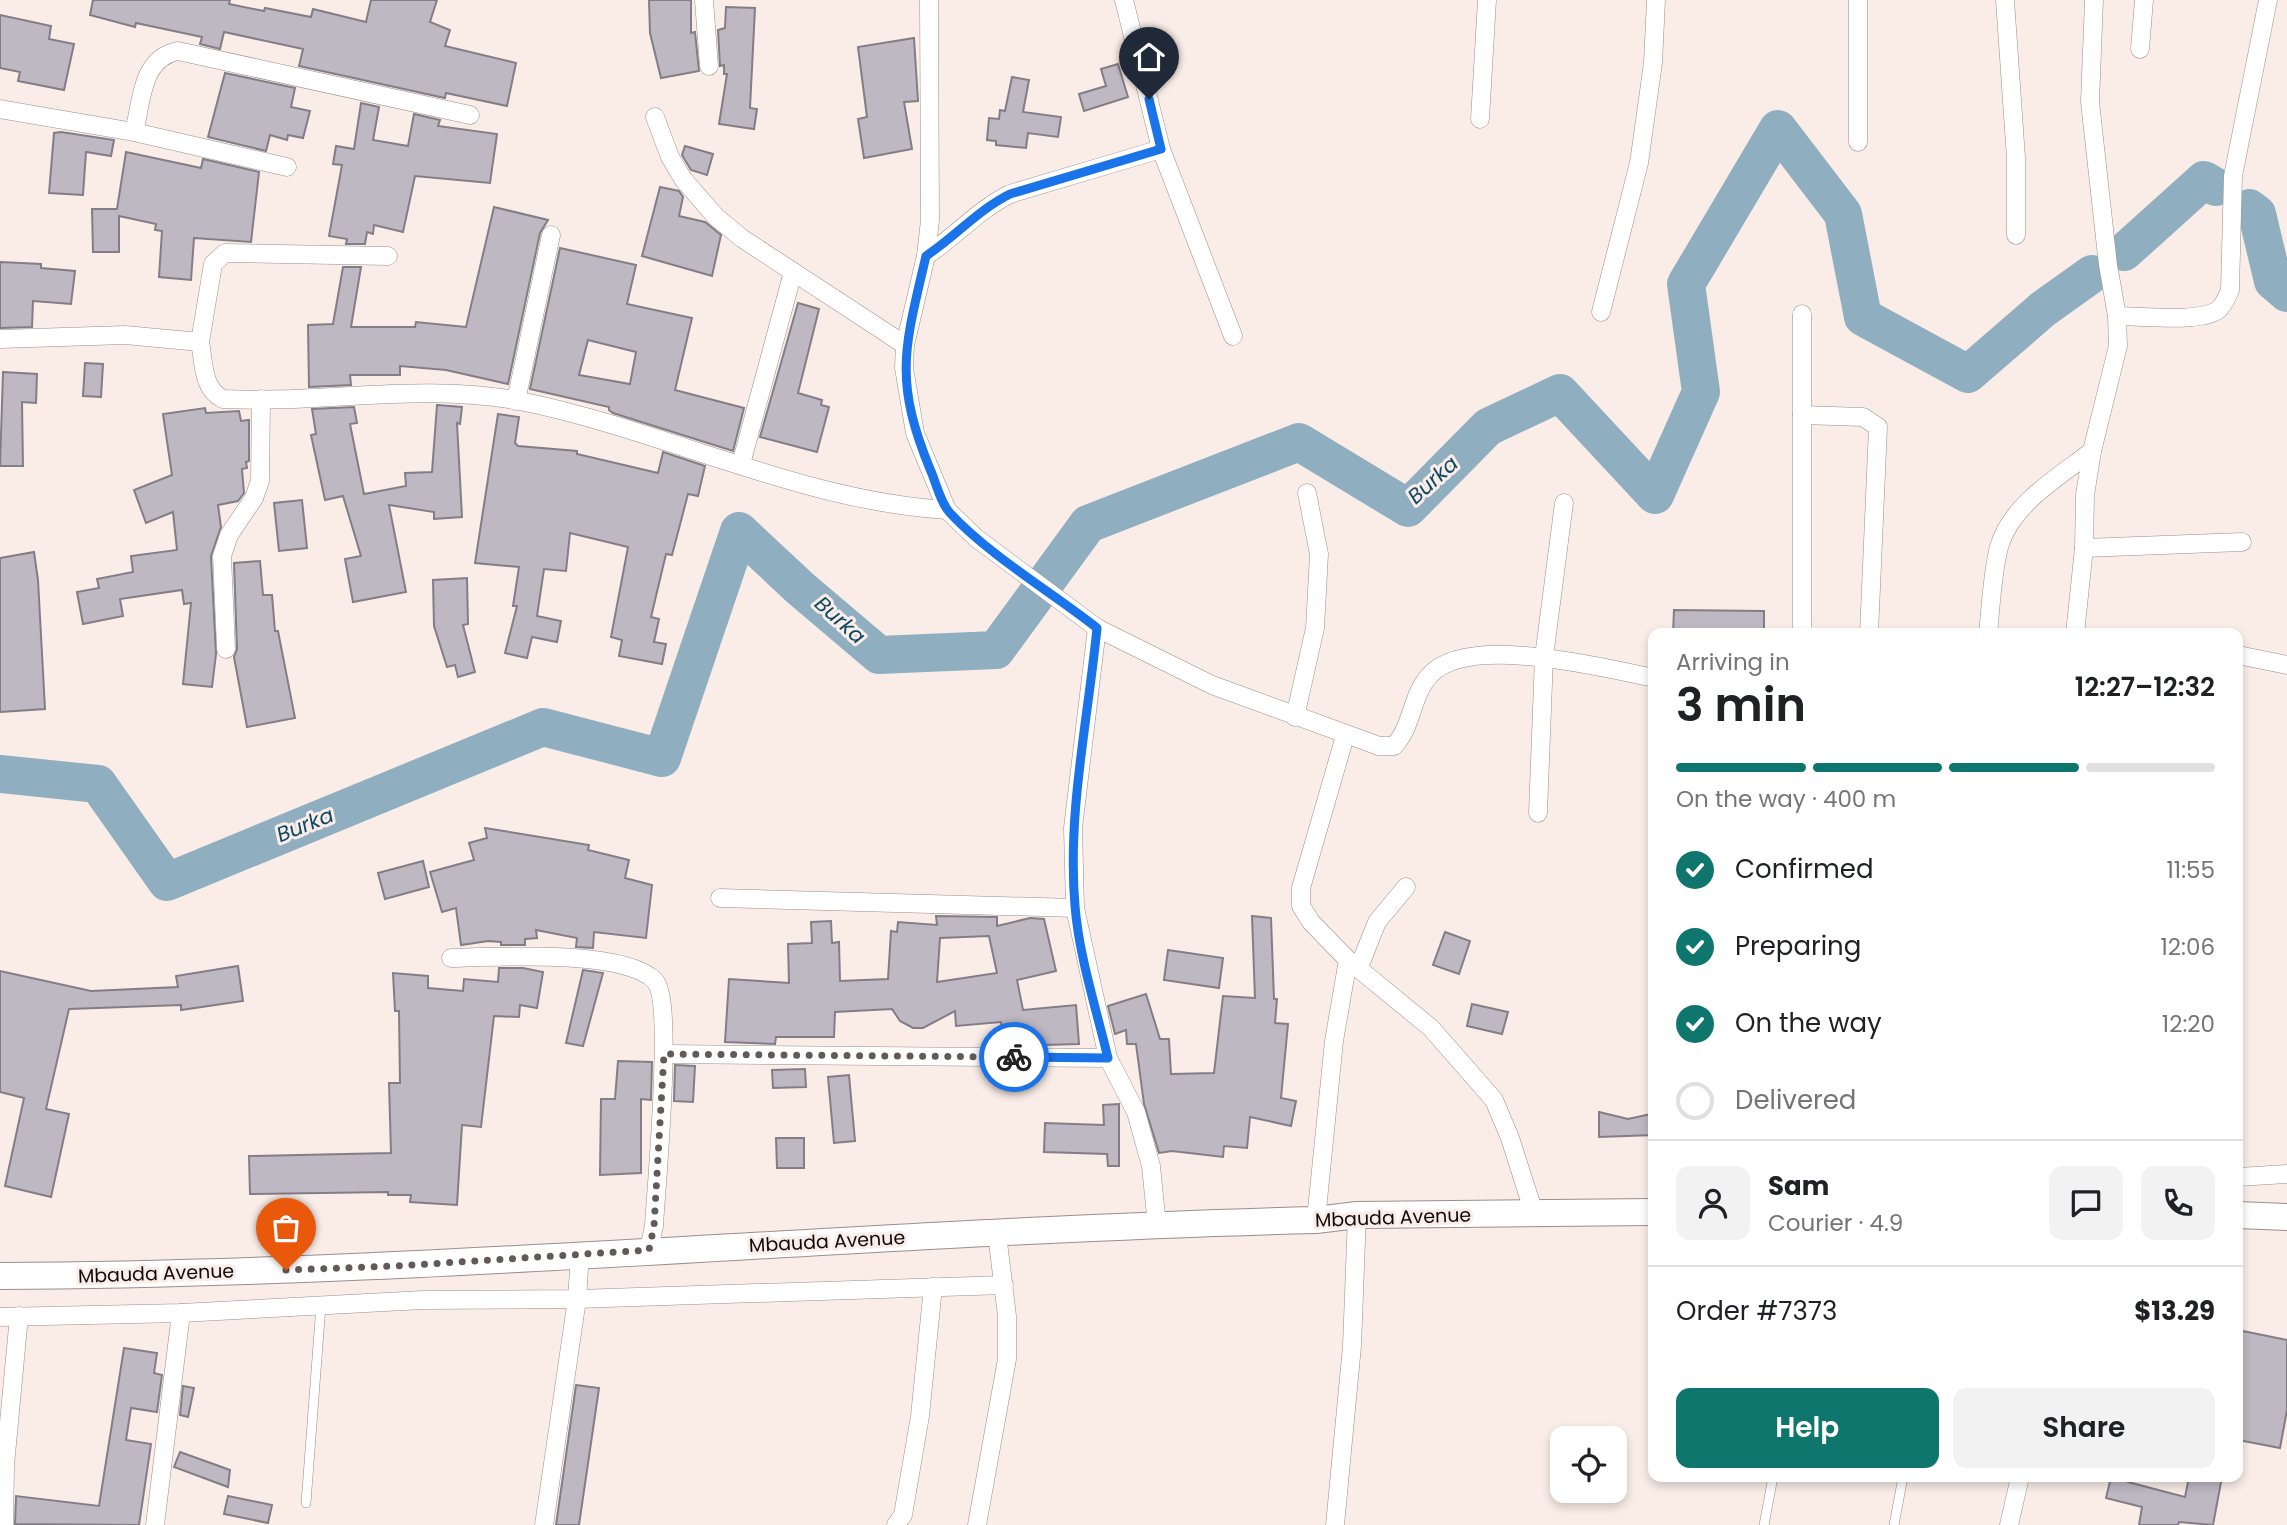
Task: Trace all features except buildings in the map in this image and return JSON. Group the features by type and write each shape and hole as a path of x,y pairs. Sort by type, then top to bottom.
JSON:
{"street":[{"path":"704,0 709,65"},
{"path":"929,0 931,188 926,256 905,345 906,389 915,433 947,510 976,538 1054,593 1097,628 1212,685 1295,718 1380,746 1394,746 1404,736 1416,698 1429,676 1444,663 1461,658 1544,657 1648,677"},
{"path":"1124,0 1161,149 1233,336"},
{"path":"1480,119 1487,0"},
{"path":"1601,312 1639,163 1653,64 1656,0"},
{"path":"1858,0 1858,142"},
{"path":"2005,0 2016,158 2016,235"},
{"path":"2076,628 2084,548 2085,495 2092,451 2118,346 2118,316 2108,265 2090,102 2094,0"},
{"path":"2140,49 2144,0"},
{"path":"2118,316 2201,316 2219,309 2226,300 2230,290 2233,176 2268,0"},
{"path":"134,132 150,68 159,58 178,51 470,115"},
{"path":"0,109 134,132 287,167"},
{"path":"655,117 670,157 697,197 743,239 905,345"},
{"path":"926,256 955,237 994,202 1010,194 1161,149"},
{"path":"516,401 551,235"},
{"path":"388,256 225,253 214,264 200,342 207,384 213,393 223,399 261,400 420,391 516,401 579,413 842,494 908,508 947,510"},
{"path":"741,464 793,272"},
{"path":"1802,314 1802,628"},
{"path":"0,339 125,335 200,342"},
{"path":"226,649 222,556 229,534 254,498 260,481 261,400"},
{"path":"1802,415 1863,416 1878,427 1868,628"},
{"path":"1989,628 1999,546 2006,530 2024,506 2092,451"},
{"path":"1295,718 1315,628 1319,554 1307,493"},
{"path":"1538,813 1544,657 1564,503"},
{"path":"2084,548 2242,542"},
{"path":"1097,628 1073,828 1075,908 1108,1058 1136,1112 1151,1166 1157,1226"},
{"path":"2243,656 2287,665"},
{"path":"1345,736 1301,888 1301,906 1311,922 1354,964 1431,1028 1494,1100 1510,1138 1534,1213"},
{"path":"1316,1220 1334,1041 1354,964 1377,922 1406,887"},
{"path":"720,898 1075,908"},
{"path":"451,958 542,956 630,966 656,983 662,995 664,1054 654,1226 649,1250"},
{"path":"664,1054 1108,1058"},
{"path":"2243,1177 2287,1174"},
{"name":"Mbauda Avenue","path":"0,1276 396,1266 649,1250 1316,1220 1357,1215 1648,1212"},
{"path":"2243,1214 2287,1217"},
{"path":"1335,1525 1352,1346 1357,1215"},
{"path":"977,1525 1006,1372 1004,1285 997,1234"},
{"path":"544,1525 577,1299 580,1254"},
{"path":"0,1317 181,1312 423,1300 577,1299 1004,1285"},
{"path":"896,1525 903,1515 920,1416 933,1287"},
{"path":"155,1525 181,1312"},
{"path":"4,1525 5,1465 19,1316"},
{"path":"2009,1525 2019,1482"}],"lane":[{"path":"306,1503 321,1305"},
{"path":"1764,1525 1772,1482"},
{"path":"1894,1525 1902,1482"}],"waterway":[{"name":"Burka","path":"0,774 98,784 167,882 543,727 662,758 739,531 800,588 879,655 996,650 1088,524 1299,442 1408,508 1488,427 1560,393 1655,495 1701,392 1686,284 1778,129 1843,214 1863,317 1968,374 2043,309 2092,274"},
{"path":"2124,252 2204,180 2216,187"},
{"path":"2249,208 2257,214 2273,281 2287,293"}],"way so far":[{"path":"286,1270 649,1250 654,1226 664,1054 1014,1057"}],"route":[{"path":"1014,1057 1108,1058 1075,908 1074,881 1073,828 1097,628 1054,593 976,538 947,510 915,433 906,389 905,345 926,256 955,237 971,219 994,202 1010,194 1161,149 1149,99"}]}
